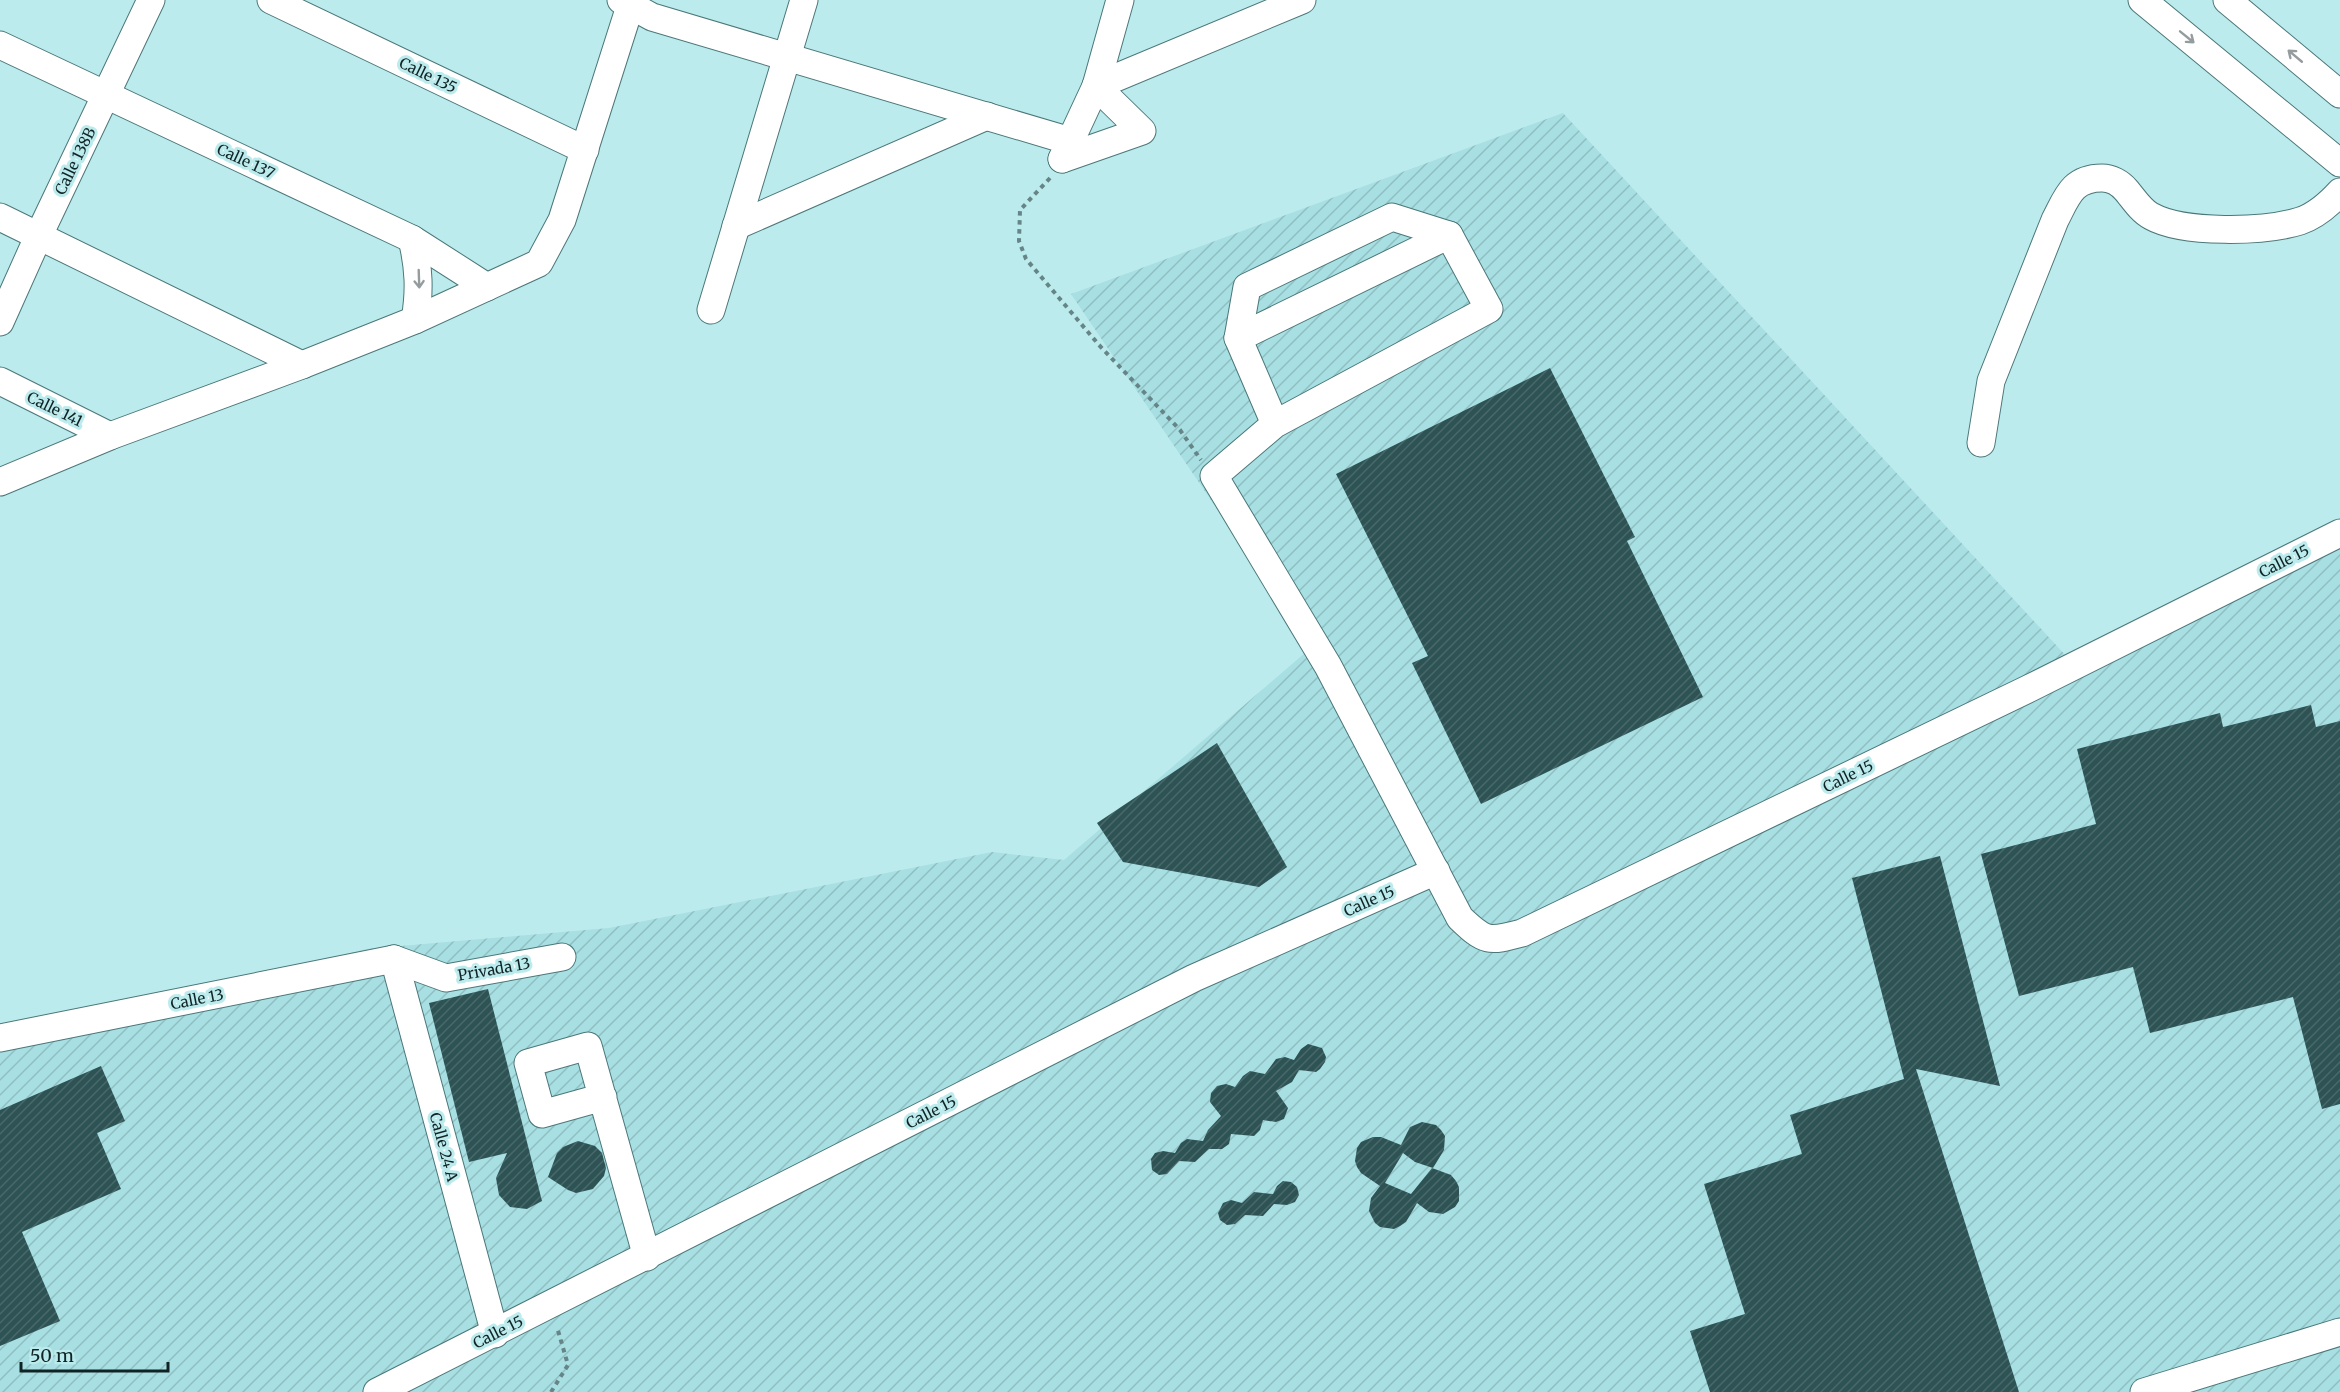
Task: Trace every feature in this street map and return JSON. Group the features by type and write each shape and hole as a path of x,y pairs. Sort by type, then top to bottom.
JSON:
{"street":[{"name":"Calle 138B","path":"0,322 39,235 152,0"},
{"name":"Calle 135","path":"271,0 585,150"},
{"path":"711,310 804,0"},
{"path":"1066,150 1096,86 1120,0"},
{"path":"1096,86 1302,0"},
{"path":"2142,0 2340,163"},
{"path":"2227,0 2340,94"},
{"path":"0,482 110,436 302,365 415,320 539,262 562,220 628,2 652,17 987,116 1066,150 1142,131 1096,86"},
{"name":"Calle 137","path":"0,45 412,239 487,287"},
{"path":"736,226 987,116"},
{"path":"1981,443 1991,381 2055,220 2067,197 2078,183 2092,178 2109,178 2124,188 2150,216 2170,223 2243,231 2302,220 2328,205 2340,192"},
{"path":"0,216 302,365"},
{"path":"1275,424 1238,338 1247,287 1392,217 1449,235 1489,309 1275,424 1214,476 1328,666 1436,871"},
{"path":"1238,338 1449,235"},
{"path":"412,239 420,293 415,320"},
{"name":"Calle 141","path":"0,381 110,436"},
{"name":"Calle 15","path":"377,1392 551,1306 1194,978 1436,871 1460,918 1479,936 1498,940 1522,933 2028,689 2340,533"},
{"name":"Privada 13","path":"394,959 446,978 562,957"},
{"name":"Calle 13","path":"0,1038 394,959"},
{"name":"Calle 24 A","path":"394,959 495,1334"},
{"path":"603,1097 647,1257"},
{"path":"2144,1392 2340,1332"}],"path":[{"path":"1066,150 1044,187 1020,210 1019,241 1026,259 1099,345 1180,430 1214,476"},
{"path":"551,1306 568,1365 551,1392"}],"shaded area":[{"path":"1563,113 2081,672 2340,526 2340,1392 0,1392 0,1046 366,949 609,928 992,852 1064,860 1306,652 1238,540 1071,294"}],"building":[{"path":"1550,368 1635,537 1627,541 1703,697 1481,804 1412,663 1428,656 1336,474"},
{"path":"2311,705 2316,727 2340,721 2340,1104 2322,1109 2293,997 2150,1033 2133,967 2019,996 1981,854 2096,824 2077,749 2220,713 2223,727"},
{"path":"1217,743 1287,867 1259,887 1123,862 1097,823"},
{"path":"1940,856 2000,1086 1916,1069 2019,1392 1710,1392 1690,1331 1745,1314 1704,1184 1802,1154 1790,1115 1904,1079 1852,878"},
{"path":"488,989 542,1201 527,1209 510,1207 499,1195 496,1178 507,1153 469,1162 429,1003"},
{"path":"1308,1044 1322,1048 1326,1057 1325,1062 1316,1072 1299,1070 1292,1082 1276,1091 1288,1108 1284,1119 1276,1122 1263,1120 1260,1130 1254,1136 1231,1134 1229,1144 1222,1149 1209,1149 1195,1162 1179,1161 1167,1174 1159,1175 1152,1170 1151,1159 1155,1153 1163,1151 1175,1153 1181,1143 1187,1139 1203,1141 1208,1130 1221,1116 1210,1102 1211,1093 1217,1086 1226,1084 1235,1087 1250,1071 1265,1074 1276,1059 1285,1057 1294,1060 1301,1049"},
{"path":"101,1066 125,1121 97,1133 121,1189 22,1232 60,1321 0,1346 0,1110"},
{"path":"1422,1122 1436,1125 1441,1130 1445,1136 1444,1150 1433,1168 1415,1162 1403,1153 1385,1183 1411,1194 1432,1168 1451,1175 1456,1181 1459,1187 1459,1201 1455,1207 1443,1214 1429,1212 1417,1203 1406,1222 1400,1226 1394,1229 1380,1227 1375,1223 1369,1211 1371,1198 1380,1186 1361,1173 1357,1167 1355,1161 1357,1148 1361,1142 1373,1137 1381,1137 1401,1145 1410,1127"},
{"path":"578,1141 595,1146 602,1153 606,1168 604,1176 593,1189 576,1193 548,1177 557,1153 563,1147"},
{"path":"1283,1181 1291,1182 1297,1187 1299,1195 1295,1202 1287,1205 1274,1204 1263,1216 1245,1215 1235,1224 1227,1225 1220,1220 1218,1213 1223,1203 1231,1200 1242,1203 1254,1192 1273,1194"}]}
